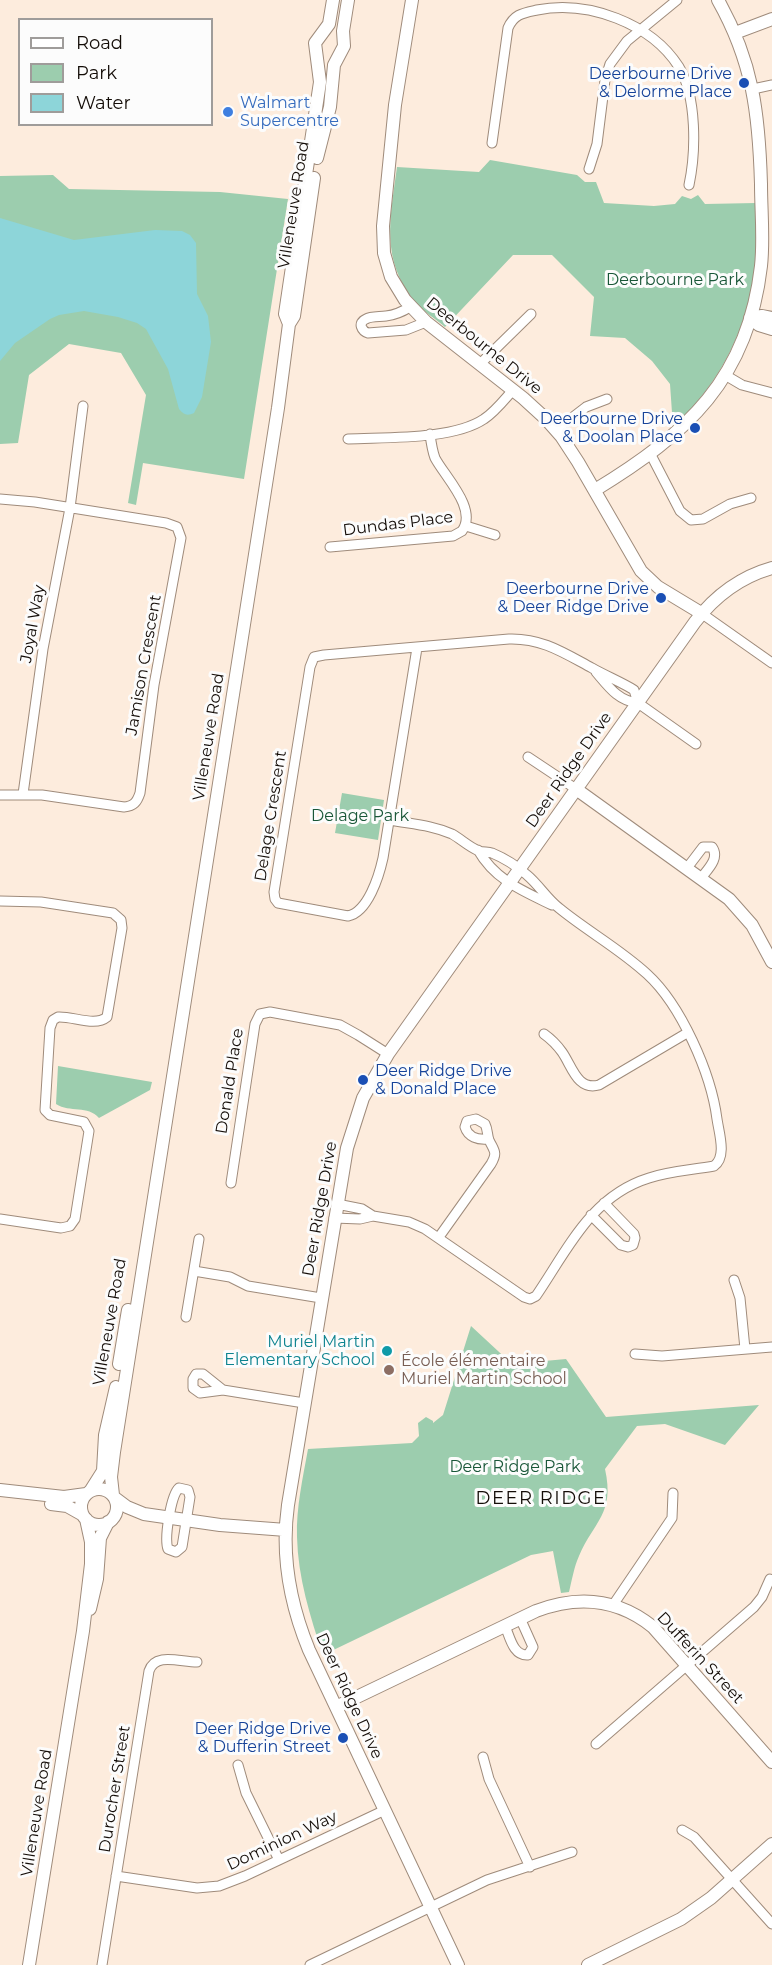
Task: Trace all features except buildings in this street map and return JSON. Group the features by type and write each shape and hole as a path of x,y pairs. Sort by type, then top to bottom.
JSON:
{"street":[{"path":"333,0 331,17 324,32 315,43 317,54 330,59 339,55 344,46 348,0"},
{"name":"Deerbourne Drive","path":"412,0 394,105 382,240 391,277 410,307 426,322 535,408 556,430 595,490 632,559 644,576 702,613"},
{"path":"589,168 597,144 607,73 621,48 677,0"},
{"path":"595,490 651,455 692,418 710,397 739,350 767,255 760,144 753,89 735,33 718,0"},
{"path":"492,142 508,28 516,16 552,8 583,8 612,16 651,38 669,54 684,79 690,106 694,152 689,185"},
{"path":"735,33 772,19"},
{"path":"324,32 333,31 341,35 343,39"},
{"name":"Villeneuve Road","path":"289,324 285,314 320,82 317,54"},
{"name":"Villeneuve Road","path":"114,1496 111,1482 112,1466 159,1156 278,408 289,324 294,316 319,148 330,107 334,65 339,55"},
{"path":"753,89 772,85"},
{"path":"410,307 393,315 365,319 361,325 362,330 368,333 403,331 426,322"},
{"path":"480,364 531,314"},
{"path":"750,318 762,316 772,318"},
{"path":"750,318 759,325 772,329"},
{"path":"725,375 742,386 772,393"},
{"path":"348,440 458,430 477,423 497,408 513,390"},
{"path":"556,430 586,407 607,399"},
{"name":"Joyal Way","path":"23,794 44,650 70,508 83,406"},
{"name":"Dundas Place","path":"330,547 453,536 462,531 467,519 464,506 436,459 430,434"},
{"path":"651,455 680,511 691,520 703,519 730,504 751,498"},
{"path":"0,500 35,502 70,508"},
{"name":"Jamison Crescent","path":"23,794 57,796 124,807 132,806 137,802 140,793 156,676 181,543 180,530 170,524 70,508"},
{"name":"Dundas Place","path":"466,526 495,535"},
{"name":"Deer Ridge Drive","path":"458,1965 309,1650 295,1611 288,1574 286,1530 304,1403 343,1166 354,1123 370,1084 388,1054 702,613 734,585 772,568"},
{"path":"702,613 772,663"},
{"name":"Delage Crescent","path":"417,648 390,820 378,878 368,899 356,913 344,916 276,902 276,881 313,660 317,656 524,639 540,642 558,648 634,690 638,703 696,744"},
{"path":"528,757 729,899 747,918 772,962"},
{"path":"0,795 23,794"},
{"path":"390,820 441,830 456,836 478,850 492,853 527,875 557,907"},
{"path":"687,868 703,847 712,847 715,856 701,878"},
{"path":"334,1218 360,1219 373,1216 409,1222 439,1237 524,1297 531,1299 536,1296 578,1230 604,1203 628,1186 648,1178 714,1166 718,1163 721,1150 712,1090 687,1032 656,982 634,963 557,907 509,884 485,861 478,850"},
{"path":"0,901 41,902 113,913 121,920 123,928 107,1017 96,1021 58,1017 53,1020 50,1028 45,1110 50,1115 84,1122 89,1131 75,1219 70,1226 65,1228 0,1218"},
{"name":"Donald Place","path":"231,1183 255,1024 260,1014 270,1012 340,1025 388,1054"},
{"path":"544,1034 562,1052 579,1081 592,1087 687,1032"},
{"path":"439,1237 493,1160 494,1148 488,1139"},
{"name":"Villeneuve Road","path":"89,1492 103,1471 105,1435 114,1397 146,1212 159,1156"},
{"path":"337,1203 362,1209 373,1216"},
{"path":"591,1215 621,1245 625,1247 633,1245 634,1234 604,1203"},
{"path":"186,1317 199,1239"},
{"path":"194,1272 224,1276 245,1285 321,1298"},
{"path":"734,1280 740,1298 745,1349"},
{"path":"635,1354 662,1356 772,1347"},
{"path":"223,1389 304,1403"},
{"path":"184,1488 188,1490 190,1497 186,1521 182,1547 176,1552 168,1549 166,1542 176,1491 184,1488"},
{"path":"6,1491 64,1497 105,1490 127,1507 144,1514 235,1527 286,1530"},
{"path":"6,1491 38,1502 67,1506 96,1524 144,1514"},
{"path":"85,1517 81,1504 89,1492"},
{"path":"613,1605 672,1518 673,1493"},
{"path":"110,1521 117,1507 114,1496"},
{"name":"Villeneuve Road","path":"29,1965 83,1631 91,1564 91,1542 85,1517"},
{"name":"Villeneuve Road","path":"83,1631 98,1580 100,1538 110,1521"},
{"path":"596,1744 758,1603 770,1580"},
{"name":"Dufferin Street","path":"336,1707 546,1607 567,1602 591,1602 613,1605 647,1623 772,1762"},
{"path":"505,1626 516,1651 521,1655 528,1655 532,1647 520,1618"},
{"name":"Durocher Street","path":"102,1965 150,1667 159,1659 197,1662"},
{"path":"483,1757 489,1779 530,1867"},
{"path":"238,1765 246,1793 279,1860"},
{"name":"Dominion Way","path":"116,1876 208,1888 245,1876 385,1810"},
{"path":"682,1830 694,1837 772,1924"},
{"path":"588,1965 674,1924 702,1905 772,1844"},
{"path":"310,1965 487,1880 572,1852"}],"green space":[{"name":"Deerbourne Park","path":"490,160 577,175 585,182 596,182 604,203 654,206 675,204 682,196 691,199 698,195 705,204 756,203 755,264 752,287 739,332 718,373 705,392 673,427 670,384 652,361 625,338 590,336 594,297 552,255 513,255 445,327 416,303 405,287 392,255 390,238 397,167 479,172"},
{"path":"53,175 69,189 220,192 288,199 244,479 143,463 136,505 128,503 146,395 121,353 69,344 29,375 18,443 0,444 0,176"},
{"name":"Delage Park","path":"342,793 384,800 378,840 335,833"},
{"path":"58,1066 152,1082 150,1090 99,1118 84,1110 61,1107 56,1104"},
{"name":"Deer Ridge Park","path":"471,1326 512,1364 566,1359 606,1417 759,1405 725,1445 665,1424 637,1426 605,1469 607,1497 605,1507 579,1556 569,1592 561,1593 553,1551 531,1555 323,1655 306,1597 298,1552 300,1493 308,1449 412,1443 419,1436 418,1423 426,1417 433,1423 443,1415"}],"water":[{"path":"0,218 74,240 155,230 182,231 190,235 196,243 197,294 208,316 211,342 202,397 194,413 182,413 179,409 168,369 146,329 137,323 118,317 84,311 59,315 15,343 0,361"}],"place":[{"name":"Deerbourne Drive & Delorme Place","path":"744,83"},
{"name":"Walmart Supercentre","path":"228,112"},
{"name":"Deerbourne Drive & Doolan Place","path":"695,428"},
{"name":"Deerbourne Drive & Deer Ridge Drive","path":"661,598"},
{"name":"Deer Ridge Drive & Donald Place","path":"363,1080"},
{"name":"Muriel Martin Elementary School","path":"387,1351"},
{"name":"École élémentaire Muriel Martin School","path":"389,1370"},
{"name":"Deer Ridge Drive & Dufferin Street","path":"343,1738"}],"district":[{"name":"DEER RIDGE","path":"541,1499"}]}
